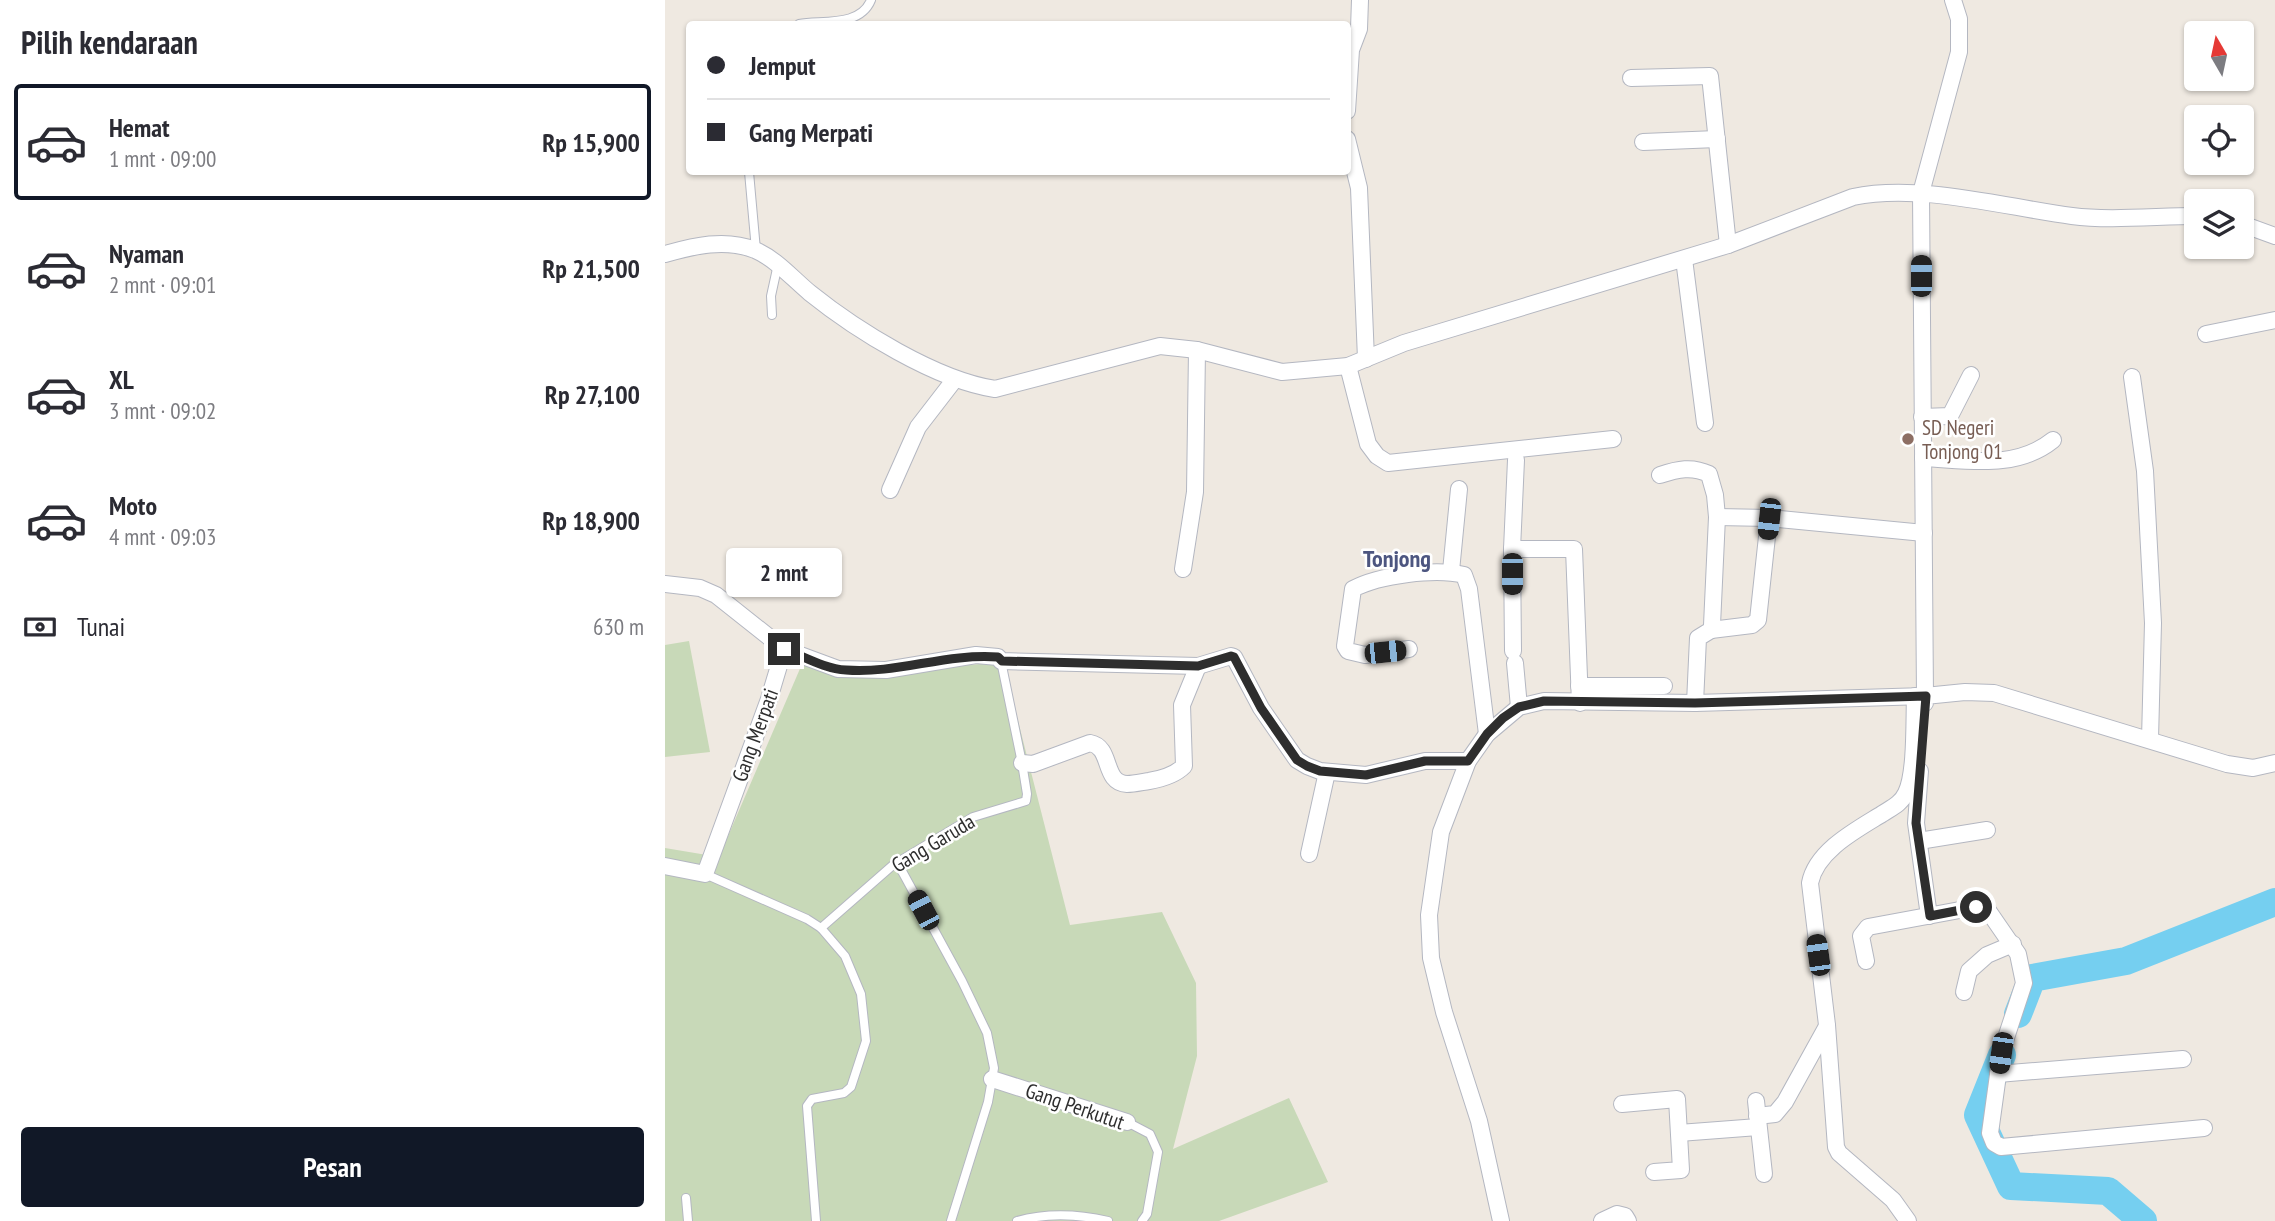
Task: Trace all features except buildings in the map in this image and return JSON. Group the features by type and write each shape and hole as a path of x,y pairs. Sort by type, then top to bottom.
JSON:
{"street":[{"path":"1351,50 1359,29 1360,0"},
{"path":"1930,916 1916,823 1924,533 1921,193 1959,52 1959,19 1954,0"},
{"path":"1630,78 1710,76 1728,245"},
{"path":"1643,142 1717,139"},
{"path":"1351,155 1359,188 1366,359"},
{"path":"665,254 702,244 722,243 756,250 778,264 811,294 912,359 955,379 995,389 1160,346 1197,350 1282,372 1348,366 1404,343 1728,245 1853,197 1889,191 1921,193 2076,216 2184,216"},
{"path":"2254,228 2275,236"},
{"path":"1684,259 1705,423"},
{"path":"2206,334 2275,320"},
{"path":"1183,569 1195,492 1197,350"},
{"path":"1348,366 1368,444 1377,456 1388,463 1613,439"},
{"path":"1922,417 1950,416 1971,375"},
{"path":"2132,377 2145,471 2153,623 2150,739"},
{"path":"890,490 918,427 955,379"},
{"path":"1923,458 1994,462 2039,451 2053,440"},
{"path":"1516,460 1512,549 1514,657 1519,707"},
{"path":"1660,475 1680,468 1694,468 1709,474 1716,495 1711,629"},
{"path":"1451,571 1459,489"},
{"path":"1717,517 1924,533"},
{"path":"1695,703 1698,638 1711,629 1752,625 1758,620 1769,519"},
{"path":"1512,549 1574,549 1580,703"},
{"path":"1409,649 1365,655 1348,651 1345,646 1353,589 1364,583 1394,577 1451,571 1464,575 1469,589 1487,734"},
{"path":"665,584 699,588 716,595 784,649 846,670 886,670 976,656 998,657 1002,661 1198,666 1231,656 1261,708 1297,760 1307,766 1327,772 1366,775 1425,761 1468,761"},
{"name":"Gang Merpati","path":"705,874 769,699 784,649"},
{"path":"1022,763 1033,764 1090,743 1103,749 1109,771 1114,779 1124,784 1173,774 1181,769 1184,763 1182,705 1198,666"},
{"path":"1579,686 1664,685"},
{"path":"1501,1221 1479,1121 1448,1026 1431,958 1429,915 1441,832 1468,761 1487,734 1519,707 1544,701 1695,703 1994,693 2227,764 2253,768 2275,764"},
{"path":"1908,1221 1893,1200 1839,1153 1836,1147 1827,1025 1810,883 1812,873 1828,851 1896,806 1907,791 1920,696"},
{"path":"1309,854 1327,772"},
{"path":"1919,841 1987,830"},
{"path":"665,866 705,874"},
{"path":"1866,961 1861,936 1868,927 1976,907 1987,909 2016,949 2024,983 2001,1053 1998,1074 1990,1133 1994,1143 2001,1147 2204,1128"},
{"path":"1964,992 1969,971 1987,955 2016,949"},
{"path":"1679,1133 1757,1114 1775,1114 1785,1102 1827,1025"},
{"path":"1998,1074 2183,1059"},
{"name":"Gang Perkutut","path":"992,1079 1127,1122"},
{"path":"1622,1104 1677,1099 1681,1170 1654,1172"},
{"path":"1757,1114 1763,1174"},
{"path":"1602,1221 1617,1214 1625,1216 1628,1221"}],"lane":[{"path":"832,21 854,19 864,13 871,0"},
{"path":"750,175 756,250"},
{"path":"772,315 771,296 778,264"},
{"name":"Gang Garuda","path":"821,928 897,862 973,817 1026,801 1022,763 1002,661"},
{"path":"897,862 987,1033 994,1068 988,1102 951,1221"},
{"path":"705,874 807,919 821,928 845,956 861,994 866,1041 851,1087 844,1093 812,1099 807,1106 816,1221"},
{"name":"Gang Perkutut","path":"1127,1122 1150,1134 1159,1152 1147,1214 1142,1221"},
{"path":"686,1198 688,1221"},
{"path":"1017,1221 1030,1217 1082,1215 1108,1221"}],"green space":[{"path":"689,641 710,752 665,757 665,645"},
{"path":"1003,662 1070,925 1162,912 1196,983 1197,1056 1173,1149 1289,1098 1328,1182 1219,1221 665,1221 665,848 719,857 802,664 923,669"}],"waterway":[{"path":"2018,1014 2032,978 2126,961 2275,902"},
{"path":"2002,1055 1978,1115 2011,1186 2108,1191 2143,1221"}],"place":[{"name":"SD Negeri Tonjong 01","path":"1908,439"}],"district":[{"name":"Tonjong","path":"1397,558"}],"route":[{"path":"784,649 846,670 886,670 976,656 998,657 1002,661 1198,666 1231,656 1261,708 1297,760 1320,771 1366,775 1425,761 1468,761 1487,734 1503,718 1519,707 1544,701 1695,703 1926,696 1916,823 1930,916 1976,907"}]}
